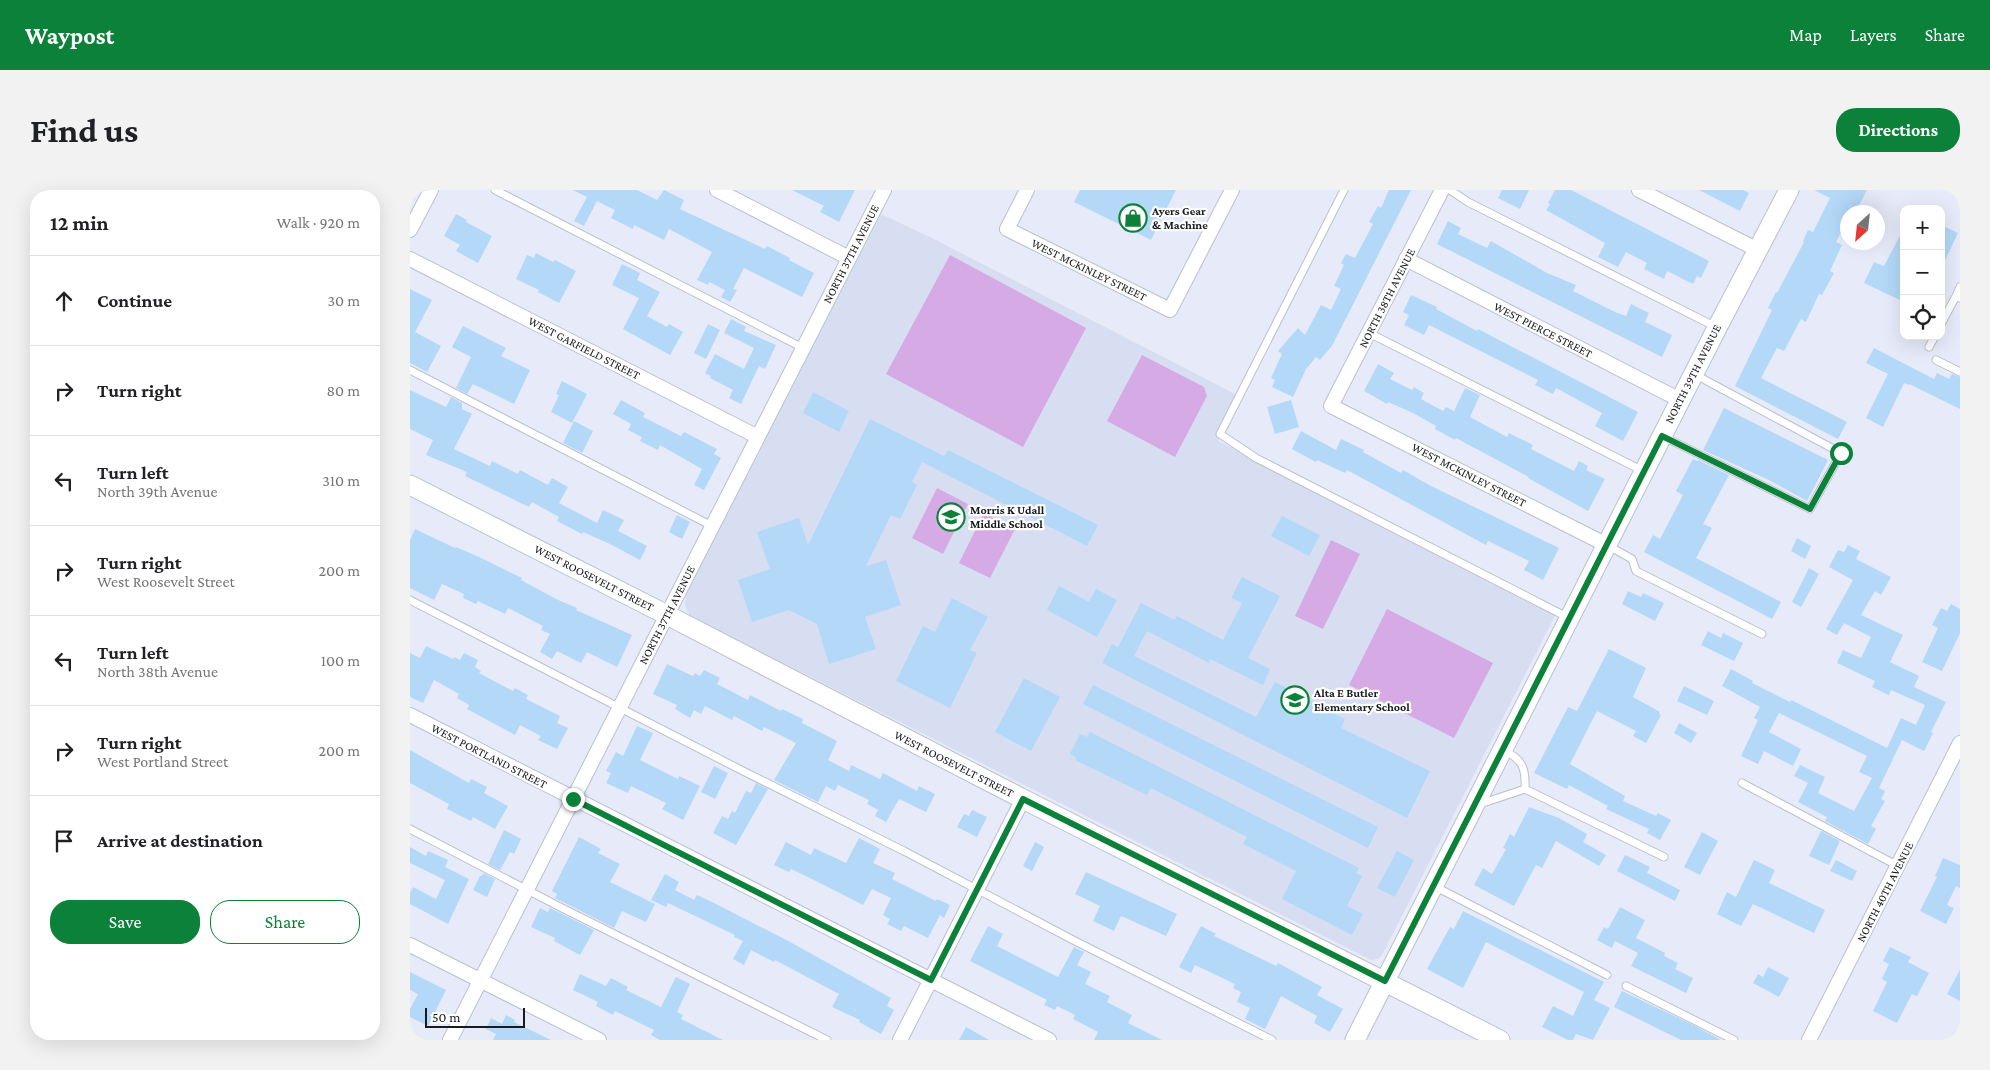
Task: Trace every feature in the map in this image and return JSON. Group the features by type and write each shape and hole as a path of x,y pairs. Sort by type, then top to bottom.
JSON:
{"street":[{"path":"410,230 430,190"},
{"path":"717,190 849,258"},
{"name":"NORTH 37TH AVENUE","path":"450,1040 884,190"},
{"name":"WEST MCKINLEY STREET","path":"1026,190 1007,229 1170,310 1232,190"},
{"name":"NORTH 38TH AVENUE","path":"1331,406 1442,190"},
{"path":"1638,190 1758,250"},
{"name":"NORTH 39TH AVENUE","path":"1355,1040 1680,400 1789,190"},
{"name":"WEST GARFIELD STREET","path":"410,259 758,437"},
{"name":"WEST PIERCE STREET","path":"1406,259 1680,400"},
{"name":"WEST MCKINLEY STREET","path":"1331,406 1607,545"},
{"name":"WEST ROOSEVELT STREET","path":"410,485 1023,799 1500,1040"},
{"name":"WEST PORTLAND STREET","path":"410,715 1049,1040"},
{"name":"NORTH 40TH AVENUE","path":"1809,1040 1960,744"},
{"path":"900,1040 1023,799"},
{"path":"410,945 599,1040"}],"lane":[{"path":"495,190 803,348"},
{"path":"1344,190 1220,434 1256,458 1570,618"},
{"path":"1450,190 1468,202 1512,225 1717,328"},
{"path":"1945,318 1958,297 1960,287"},
{"path":"1369,333 1644,472"},
{"path":"1929,347 1933,340"},
{"path":"1936,360 1960,372"},
{"path":"410,370 712,526"},
{"path":"1662,436 1810,509 1841,453 1694,374"},
{"path":"1607,545 1632,559 1636,571 1762,634"},
{"path":"410,600 1272,1040"},
{"path":"1502,750 1517,757 1526,774 1525,788"},
{"path":"1742,783 1898,866"},
{"path":"1477,800 1486,802 1525,788 1664,857"},
{"path":"410,829 527,890 827,1040"},
{"path":"1434,886 1607,975"},
{"path":"1626,986 1734,1040"}],"shaded area":[{"path":"881,214 930,237 1239,396 1218,441 1557,612 1382,955 1378,959 1371,960 690,616 685,606 686,594"},
{"path":"950,255 1086,328 1023,447 886,374"},
{"path":"1142,355 1204,387 1207,396 1175,457 1107,421"},
{"path":"937,488 968,504 943,554 912,538"},
{"path":"984,513 1015,529 990,578 959,563"},
{"path":"1331,540 1360,554 1323,629 1295,616"},
{"path":"1387,609 1493,663 1454,738 1349,685"}],"building":[{"path":"573,190 637,190 657,200 664,190 684,200 680,209 765,249 767,246 814,273 802,297 744,268 733,289 737,290 730,302 721,297 725,290 709,282 708,285 697,280 712,252 669,229 664,240 634,225 633,229 611,218 615,210 597,201 584,226 574,221 587,197"},
{"path":"792,190 855,190 839,222 820,212 824,206"},
{"name":"Ayers Gear & Machine","path":"1080,190 1176,190 1151,240 1074,202"},
{"path":"1389,190 1411,190 1332,346 1320,360 1316,357 1306,369 1293,397 1272,387 1275,380 1271,378 1282,354 1278,351 1298,328 1305,335 1321,305 1331,310 1341,289 1334,286 1344,265 1341,263 1346,254 1355,258 1373,224 1369,222 1378,206 1381,208"},
{"path":"1502,190 1529,190 1520,209 1498,198"},
{"path":"1555,190 1571,190 1709,261 1701,278 1697,276 1693,284 1667,271 1664,279 1644,269 1647,263 1626,252 1618,267 1598,257 1605,243 1546,210"},
{"path":"1699,190 1743,190 1749,193 1740,211"},
{"path":"1814,190 1867,190 1859,205 1840,205 1840,234 1836,242 1840,244 1840,249 1830,271 1834,273 1822,295 1819,294 1806,322 1801,319 1784,351 1777,348 1761,378 1847,422 1838,439 1735,386 1772,310 1768,308 1776,292 1804,242 1808,230 1813,232 1830,198"},
{"path":"456,214 467,220 466,222 492,236 478,263 456,251 460,245 444,236"},
{"path":"1448,221 1461,228 1458,234 1487,248 1491,241 1547,273 1576,285 1573,291 1615,312 1626,316 1631,304 1649,313 1645,322 1672,335 1662,357 1437,244"},
{"path":"1945,227 1958,233 1945,261"},
{"path":"1900,236 1900,300 1864,283 1874,262 1884,266"},
{"path":"536,253 576,271 559,303 538,292 539,290 516,279 527,255 534,258"},
{"path":"622,264 640,273 637,280 660,292 647,316 667,327 669,324 683,332 670,355 623,329 639,298 612,285"},
{"path":"410,289 432,300 415,332 441,346 427,372 410,363"},
{"path":"1411,295 1437,307 1436,309 1477,331 1478,329 1638,412 1623,441 1595,426 1602,413 1556,388 1553,394 1535,385 1538,380 1429,325 1424,335 1404,325 1409,315 1403,312"},
{"path":"731,319 746,327 744,331 776,345 765,369 759,366 741,404 729,398 733,390 710,378 711,376 705,373 715,354 744,369 754,348 724,333"},
{"path":"708,324 720,330 706,359 694,353"},
{"path":"463,326 506,348 501,356 530,370 514,404 473,384 467,394 456,388 471,357 452,347"},
{"path":"1874,348 1934,379 1937,373 1949,379 1952,374 1960,377 1960,409 1904,383 1883,427 1866,418 1888,374 1866,363"},
{"path":"1378,364 1394,373 1390,379 1412,390 1414,387 1424,393 1421,399 1443,411 1446,407 1454,411 1465,388 1480,395 1470,417 1507,437 1509,433 1533,445 1531,449 1574,471 1579,461 1588,466 1586,470 1605,479 1588,511 1529,477 1456,438 1455,440 1435,429 1436,426 1413,413 1388,402 1387,404 1364,391"},
{"path":"562,381 587,394 572,423 551,412 559,395 556,394"},
{"path":"410,390 446,407 451,397 462,403 462,409 472,414 454,449 490,466 492,461 518,474 520,470 548,485 552,478 568,487 559,503 597,523 603,510 624,520 618,531 647,546 640,560 612,545 583,532 582,534 557,521 559,517 532,502 529,507 465,476 467,472 426,455 433,440 410,429"},
{"path":"813,392 849,411 839,432 803,413"},
{"path":"621,400 645,413 643,417 681,436 684,432 717,449 714,454 721,458 704,490 694,485 702,469 660,445 658,450 640,441 642,437 628,430 631,424 613,414"},
{"path":"1291,400 1299,427 1275,434 1267,407"},
{"path":"1724,408 1828,460 1807,501 1769,480 1703,450"},
{"path":"870,419 944,456 948,450 1098,525 1087,546 922,462 912,482 917,485 900,519 891,515 866,566 886,560 901,605 865,617 876,649 829,664 817,624 789,610 752,622 738,580 770,569 757,532 799,518 808,545"},
{"path":"574,421 593,431 582,453 563,443"},
{"path":"1301,431 1336,450 1341,439 1364,450 1363,452 1401,473 1403,470 1431,486 1559,548 1543,580 1524,570 1529,561 1488,541 1486,545 1347,470 1345,473 1317,460 1316,462 1292,449"},
{"path":"1693,459 1729,475 1703,524 1712,528 1696,558 1781,602 1772,619 1644,552 1653,535 1660,539 1683,495 1676,491"},
{"path":"677,515 690,522 682,539 669,532"},
{"path":"1282,516 1320,535 1309,556 1271,536"},
{"path":"415,529 522,578 521,580 577,608 576,610 632,635 617,667 587,652 581,663 557,651 552,659 540,652 550,634 541,630 543,626 508,608 505,614 478,601 476,604 463,598 464,594 442,584 434,600 410,588 410,540"},
{"path":"1797,538 1811,546 1805,559 1791,551"},
{"path":"1848,545 1860,551 1856,559 1891,577 1881,595 1875,591 1861,615 1903,635 1890,662 1919,676 1914,687 1946,702 1924,751 1902,740 1879,788 1885,791 1881,799 1885,801 1871,826 1876,829 1868,844 1825,821 1827,817 1798,802 1808,783 1794,776 1800,765 1825,777 1818,793 1854,811 1872,778 1859,772 1867,756 1779,713 1769,732 1801,749 1793,766 1764,751 1758,764 1741,756 1758,720 1754,718 1760,707 1722,686 1731,669 1753,681 1752,683 1790,702 1791,700 1887,748 1901,718 1916,725 1925,705 1891,690 1889,695 1872,687 1875,681 1837,663 1843,650 1861,658 1871,637 1844,623 1837,635 1826,629 1853,580 1829,567 1838,550 1844,552"},
{"path":"1809,568 1819,574 1801,607 1792,602"},
{"path":"1242,577 1280,596 1248,658 1270,669 1263,685 1210,659 1209,663 1147,631 1134,656 1256,717 1275,682 1345,719 1341,728 1430,771 1407,818 1102,663 1112,644 1118,647 1141,603 1175,620 1177,616 1223,640 1242,603 1231,598"},
{"path":"1059,586 1089,602 1096,589 1117,600 1097,637 1047,610"},
{"path":"1628,591 1641,597 1643,593 1664,603 1655,621 1622,604"},
{"path":"952,598 988,617 970,650 977,653 950,708 896,681 923,626 935,632"},
{"path":"1951,604 1960,609 1960,633 1942,671 1922,662 1938,628 1932,625 1941,608 1947,611"},
{"path":"1708,631 1721,638 1723,633 1743,643 1734,661 1701,645"},
{"path":"426,646 453,659 454,657 460,660 464,653 478,660 475,667 481,671 479,673 513,691 515,688 528,695 526,699 560,716 557,723 568,728 557,749 538,740 541,736 520,725 515,735 467,709 469,705 457,698 459,694 434,680 423,703 410,697 410,653 420,658"},
{"path":"1609,649 1646,668 1633,697 1660,712 1659,714 1661,715 1646,743 1633,736 1636,731 1597,711 1570,764 1625,796 1623,801 1656,816 1658,813 1671,820 1660,840 1647,833 1649,829 1606,809 1608,806 1569,785 1567,789 1534,773 1568,707 1577,711"},
{"path":"667,664 693,676 695,673 700,676 704,670 720,678 717,684 748,700 750,695 781,711 782,709 803,719 802,723 837,741 828,760 849,771 851,765 880,779 883,773 917,791 919,786 935,794 926,812 899,799 886,822 875,816 878,810 867,804 869,800 838,785 835,791 826,786 818,802 774,780 796,743 764,727 762,731 734,716 732,720 705,706 701,714 694,710 690,718 675,709 677,705 653,694"},
{"path":"1024,678 1060,697 1031,751 995,732"},
{"path":"1093,685 1378,827 1368,848 1083,704"},
{"path":"1684,686 1714,701 1707,715 1677,701"},
{"path":"1679,723 1697,733 1691,743 1674,733"},
{"path":"637,726 653,733 640,760 678,779 679,776 700,786 683,820 662,809 666,803 631,786 628,793 606,783 611,773 606,771 616,752 623,756"},
{"path":"1090,732 1359,868 1356,873 1362,876 1347,906 1363,914 1352,935 1282,899 1296,871 1243,844 1247,837 1151,788 1147,795 1075,760 1077,758 1070,754 1080,734 1087,737"},
{"path":"410,750 469,783 471,779 487,787 484,793 508,806 495,829 473,817 471,821 447,809 449,804 410,783"},
{"path":"714,766 728,773 715,799 701,792"},
{"path":"756,783 768,789 736,845 713,833 722,816 728,819 732,811 735,813 746,791 751,793"},
{"path":"1529,807 1559,818 1587,834 1583,842 1606,855 1599,866 1556,841 1542,868 1536,865 1514,906 1474,885 1483,868 1492,874 1506,849 1503,848 1510,834 1514,837"},
{"path":"972,810 987,817 977,837 957,827 964,814 969,816"},
{"path":"504,830 521,839 514,854 510,852 500,870 488,864"},
{"path":"1821,831 1840,841 1829,865 1809,856"},
{"path":"1702,832 1718,841 1700,875 1684,867"},
{"path":"579,837 601,849 598,853 620,864 610,882 655,904 646,922 622,911 614,928 555,898 557,894 552,891"},
{"path":"859,838 880,849 873,863 895,873 892,879 936,901 937,899 950,905 944,918 940,915 928,938 904,926 901,931 887,924 890,919 883,915 891,898 872,889 863,905 791,869 789,872 774,865 786,842 811,855 814,848 846,863"},
{"path":"1035,842 1044,847 1032,871 1023,866"},
{"path":"410,847 426,856 428,851 448,860 445,867 469,879 448,924 410,904 410,893 413,887 436,899 445,880 410,863"},
{"path":"1397,851 1414,860 1395,897 1377,888"},
{"path":"1625,855 1650,867 1647,873 1680,890 1675,901 1617,871"},
{"path":"1943,858 1960,865 1960,888 1956,886 1947,905 1954,908 1946,924 1920,911 1937,877 1935,876"},
{"path":"1754,860 1775,870 1769,883 1825,910 1814,933 1753,904 1741,926 1717,914 1727,892 1736,897"},
{"path":"1836,860 1857,871 1852,881 1830,871"},
{"path":"1086,872 1177,914 1166,936 1121,916 1114,931 1093,921 1100,906 1075,894"},
{"path":"483,873 495,879 487,897 473,890"},
{"path":"665,874 679,882 675,890 694,900 697,895 716,904 792,943 891,998 887,1006 894,1010 881,1034 859,1022 860,1020 832,1007 839,994 775,960 774,962 751,950 744,965 733,959 743,941 734,937 735,935 668,903 666,907 651,900"},
{"path":"1620,907 1645,920 1636,938 1665,953 1664,956 1678,963 1675,969 1693,978 1686,993 1631,966 1638,953 1615,941 1612,948 1597,940 1604,927 1608,929"},
{"path":"540,908 548,912 550,908 594,930 580,955 554,941 555,938 531,927"},
{"path":"1463,911 1604,982 1594,1000 1610,1008 1593,1040 1576,1034 1573,1040 1568,1040 1542,1027 1553,1006 1573,1016 1584,992 1486,942 1463,988 1427,969 1450,927 1454,929"},
{"path":"988,926 1003,934 997,946 1058,977 1074,947 1084,952 1077,965 1091,972 1085,984 1110,996 1107,1002 1132,1015 1128,1023 1162,1040 1094,1040 1098,1032 1073,1019 1075,1015 1057,1006 1055,1010 1044,1005 1047,1000 970,961"},
{"path":"1201,926 1216,934 1214,936 1276,966 1278,963 1322,987 1317,995 1343,1009 1330,1032 1314,1023 1317,1016 1281,996 1265,1029 1245,1019 1250,1008 1237,1002 1241,992 1233,988 1235,984 1195,965 1191,973 1179,967"},
{"path":"1890,947 1911,957 1908,962 1929,973 1917,996 1912,994 1897,1023 1873,1011 1887,982 1882,979 1889,964 1883,961"},
{"path":"1768,967 1789,978 1779,997 1753,983 1758,974 1763,977"},
{"path":"1960,970 1960,1001 1947,994"},
{"path":"410,972 446,990 428,1026 410,1017 410,1009 418,994 410,990"},
{"path":"580,974 606,986 611,978 628,987 626,990 661,1007 676,977 690,984 677,1012 683,1015 681,1019 723,1040 660,1040 651,1035 654,1030 615,1011 613,1015 596,1006 598,1002 573,990"},
{"path":"1622,991 1721,1040 1681,1040 1614,1007"},
{"path":"506,1015 515,1020 514,1022 551,1040 493,1040 496,1034 486,1029 491,1018 502,1024"},
{"path":"966,1027 989,1040 959,1040"}],"place":[{"name":"Ayers Gear & Machine","path":"1133,218"},
{"name":"Morris K Udall Middle School","path":"951,517"},
{"name":"Alta E Butler Elementary School","path":"1295,700"}],"route":[{"path":"573,799 931,980 1023,799 1385,981 1662,436 1810,509 1841,453"}]}
